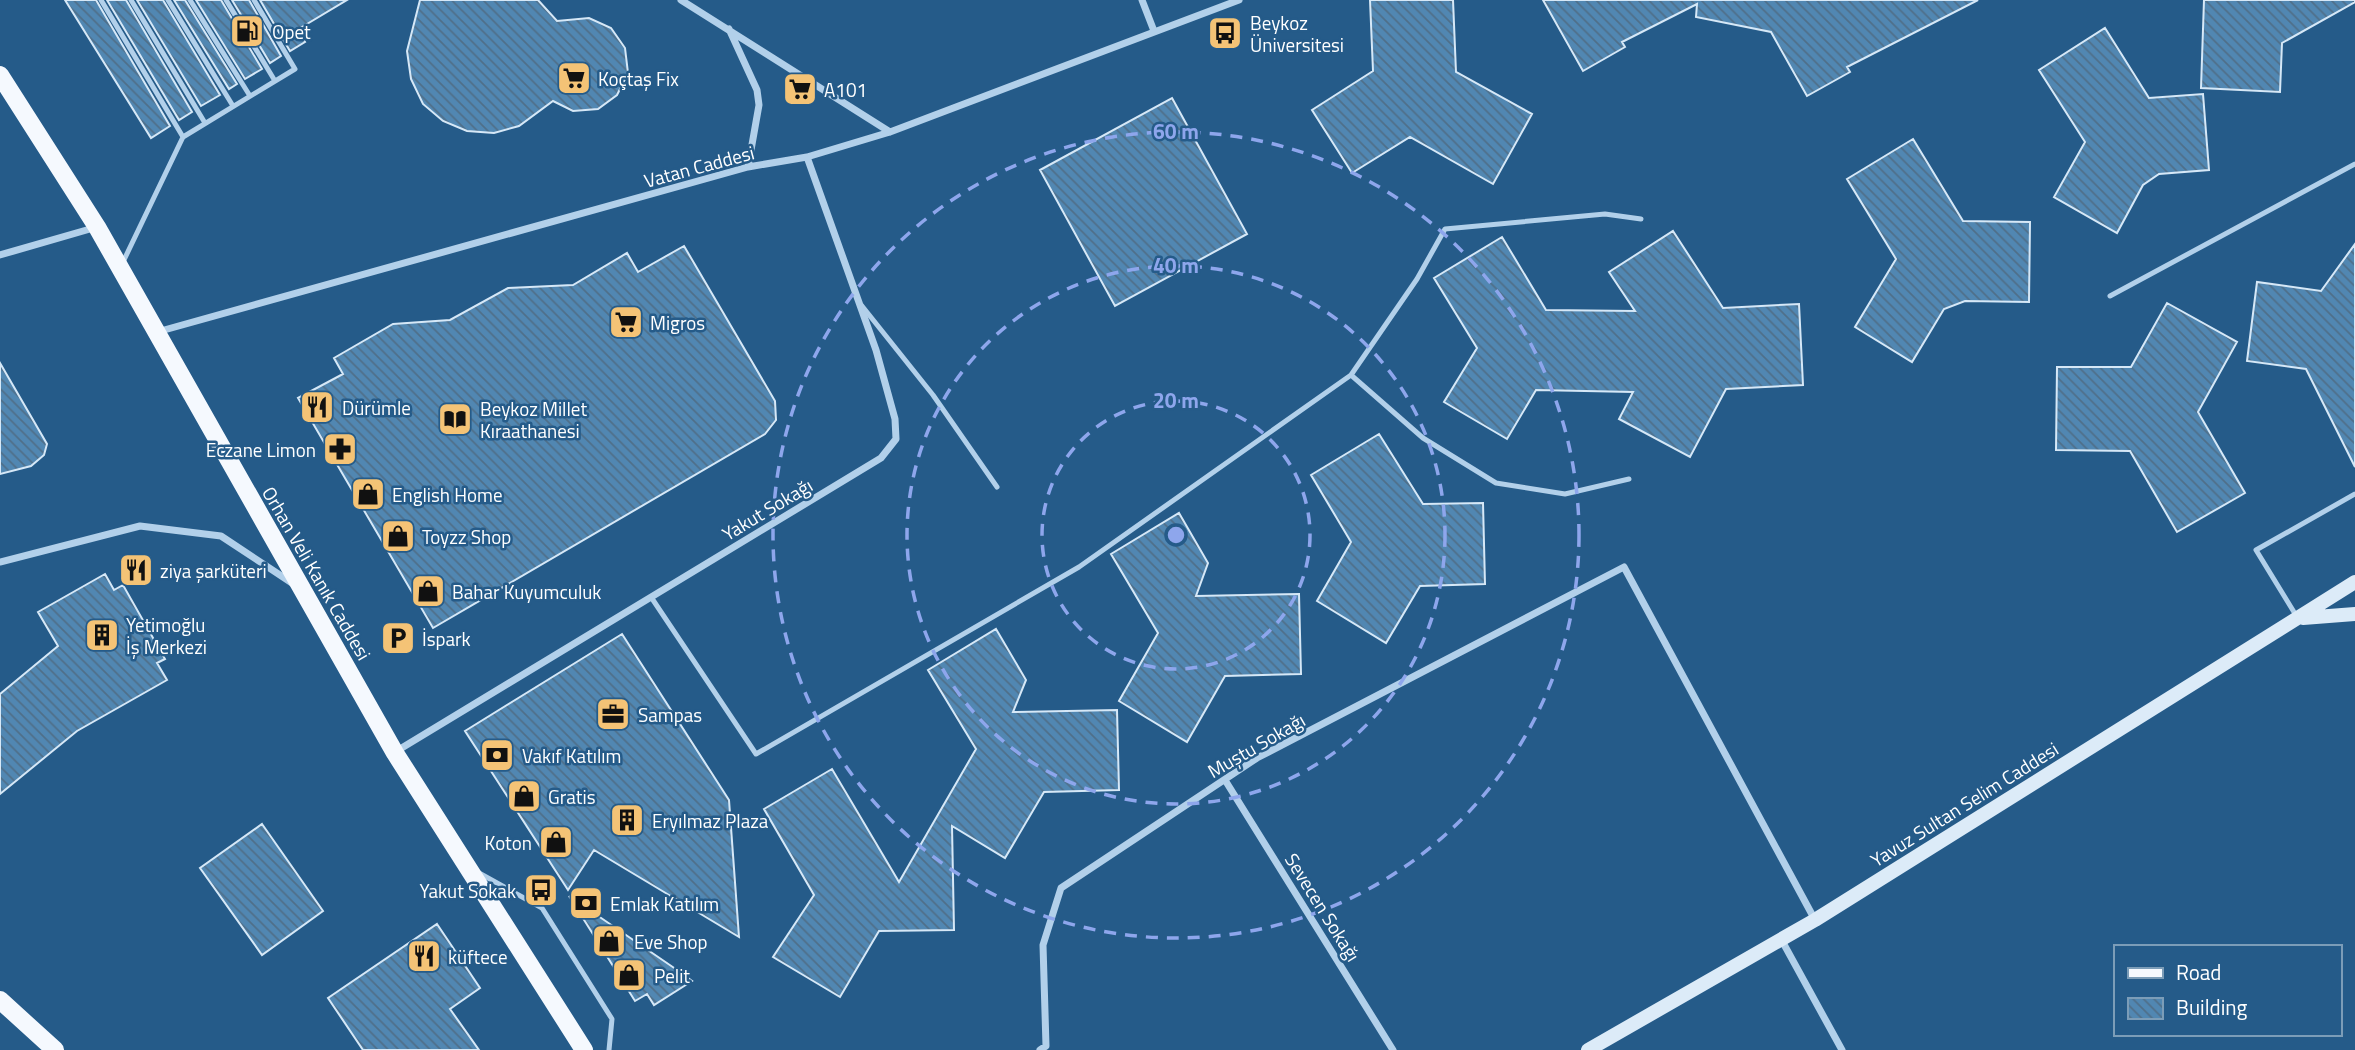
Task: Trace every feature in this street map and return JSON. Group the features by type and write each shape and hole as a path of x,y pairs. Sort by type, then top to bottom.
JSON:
{"main road":[{"name":"Orhan Veli Kanık Caddesi","path":"0,75 97,227 395,752 584,1050"},
{"path":"0,1000 55,1050"}],"street":[{"path":"681,0 890,132"},
{"path":"1142,0 1154,31"},
{"name":"Vatan Caddesi","path":"157,332 748,167 807,157 890,132 1239,0"},
{"path":"728,29 757,90 759,105 748,167"},
{"name":"Yakut Sokağı","path":"395,752 881,458 896,439 895,419 858,300 807,157"},
{"path":"0,255 97,227"},
{"path":"0,562 140,526 221,536 302,589"},
{"name":"Muştu Sokağı","path":"1045,1049 1043,946 1061,888 1257,758 1624,567 1815,920"},
{"name":"Yavuz Sultan Selim Caddesi","path":"1588,1050 1815,920 2355,582"},
{"path":"2298,619 2355,614"},
{"name":"Sevecen Sokağı","path":"1225,780 1393,1050"},
{"path":"1782,939 1842,1050"}],"lane":[{"path":"101,0 183,137"},
{"path":"131,0 205,123"},
{"path":"168,0 233,107"},
{"path":"190,0 250,96"},
{"path":"226,0 275,81"},
{"path":"120,268 183,137 295,69 254,0"},
{"path":"2110,296 2355,164"},
{"path":"651,597 756,754 1079,567 1351,375 1417,279 1445,229 1605,214 1641,219"},
{"path":"858,300 933,395 997,487"},
{"path":"1351,375 1423,438 1496,483 1564,494 1629,479"},
{"path":"2298,619 2256,550 2355,494"},
{"path":"467,867 541,908 612,1019 610,1050"}],"building":[{"path":"65,0 96,0 170,126 151,138"},
{"path":"107,0 126,0 192,112 179,120"},
{"path":"137,0 163,0 220,95 201,106"},
{"path":"174,0 185,0 237,84 229,89"},
{"path":"196,0 221,0 262,69 245,79"},
{"path":"232,0 249,0 281,56 270,63"},
{"path":"260,0 347,0 297,30 305,42 290,51"},
{"path":"420,0 538,0 557,21 589,18 611,28 625,48 628,73 617,95 598,109 573,111 553,101 519,126 494,133 467,131 443,121 423,104 411,79 407,51"},
{"path":"1370,0 1453,0 1456,72 1532,114 1493,184 1410,137 1352,173 1312,110 1373,71"},
{"path":"1543,0 1978,0 1847,67 1850,72 1807,96 1771,32 1696,17 1697,4 1622,42 1625,47 1583,71"},
{"path":"2204,0 2355,2 2282,43 2280,92 2201,88"},
{"path":"2105,28 2149,98 2203,94 2209,170 2159,174 2143,185 2117,233 2054,197 2085,142 2039,70"},
{"path":"1172,98 1247,234 1115,306 1040,170"},
{"path":"1913,139 1963,221 2030,222 2029,302 1965,301 1944,309 1912,362 1855,327 1896,259 1847,179"},
{"path":"1673,231 1723,308 1799,304 1803,385 1726,389 1690,457 1619,419 1633,392 1536,390 1507,439 1444,402 1477,348 1434,278 1502,237 1546,310 1635,311 1609,272"},
{"path":"2355,244 2355,467 2306,369 2247,361 2257,282 2321,291"},
{"path":"684,246 775,401 776,420 765,434 433,628 298,398 343,374 334,358 393,324 450,320 508,288 573,285 627,253 638,272"},
{"path":"2167,303 2237,342 2198,412 2245,493 2177,532 2130,451 2056,450 2057,367 2131,367"},
{"path":"0,363 47,444 44,455 31,466 0,474"},
{"path":"1379,434 1423,504 1483,503 1485,584 1420,586 1386,643 1317,601 1351,542 1311,475"},
{"path":"1179,513 1208,563 1196,596 1299,594 1301,674 1225,676 1187,742 1119,701 1158,633 1111,554"},
{"path":"105,574 114,590 123,585 165,659 157,663 167,680 77,731 0,794 0,694 58,646 38,612"},
{"path":"996,629 1026,680 1013,712 1117,710 1119,790 1044,792 1005,858 952,826 954,930 879,931 840,997 773,957 814,895 764,809 832,769 899,882 976,749 928,670"},
{"name":"Eryılmaz Plaza","path":"622,634 729,800 739,937 594,850 568,890 465,731"},
{"path":"262,824 323,911 262,955 200,868"},
{"path":"569,896 692,981 654,1005 647,994 635,1001"},
{"name":"küftece","path":"437,924 480,988 450,1009 479,1050 363,1050 328,998"}],"place":[{"name":"Opet","path":"247,31"},
{"name":"Beykoz Üniversitesi","path":"1225,33"},
{"name":"Koçtaş Fix","path":"574,78"},
{"name":"A101","path":"800,89"},
{"name":"Migros","path":"626,322"},
{"name":"Dürümle","path":"317,407"},
{"name":"Beykoz Millet Kıraathanesi","path":"455,419"},
{"name":"Eczane Limon","path":"340,449"},
{"name":"English Home","path":"368,494"},
{"name":"Toyzz Shop","path":"398,536"},
{"name":"ziya şarküteri","path":"136,570"},
{"name":"Bahar Kuyumculuk","path":"428,591"},
{"name":"Yetimoğlu İş Merkezi","path":"102,635"},
{"name":"İspark","path":"398,638"},
{"name":"Sampas","path":"613,714"},
{"name":"Vakıf Katılım","path":"497,755"},
{"name":"Gratis","path":"524,796"},
{"name":"Eryılmaz Plaza","path":"627,820"},
{"name":"Koton","path":"556,842"},
{"name":"Yakut Sokak","path":"541,890"},
{"name":"Emlak Katılım","path":"586,903"},
{"name":"Eve Shop","path":"609,941"},
{"name":"küftece","path":"424,956"},
{"name":"Pelit","path":"629,975"}]}
